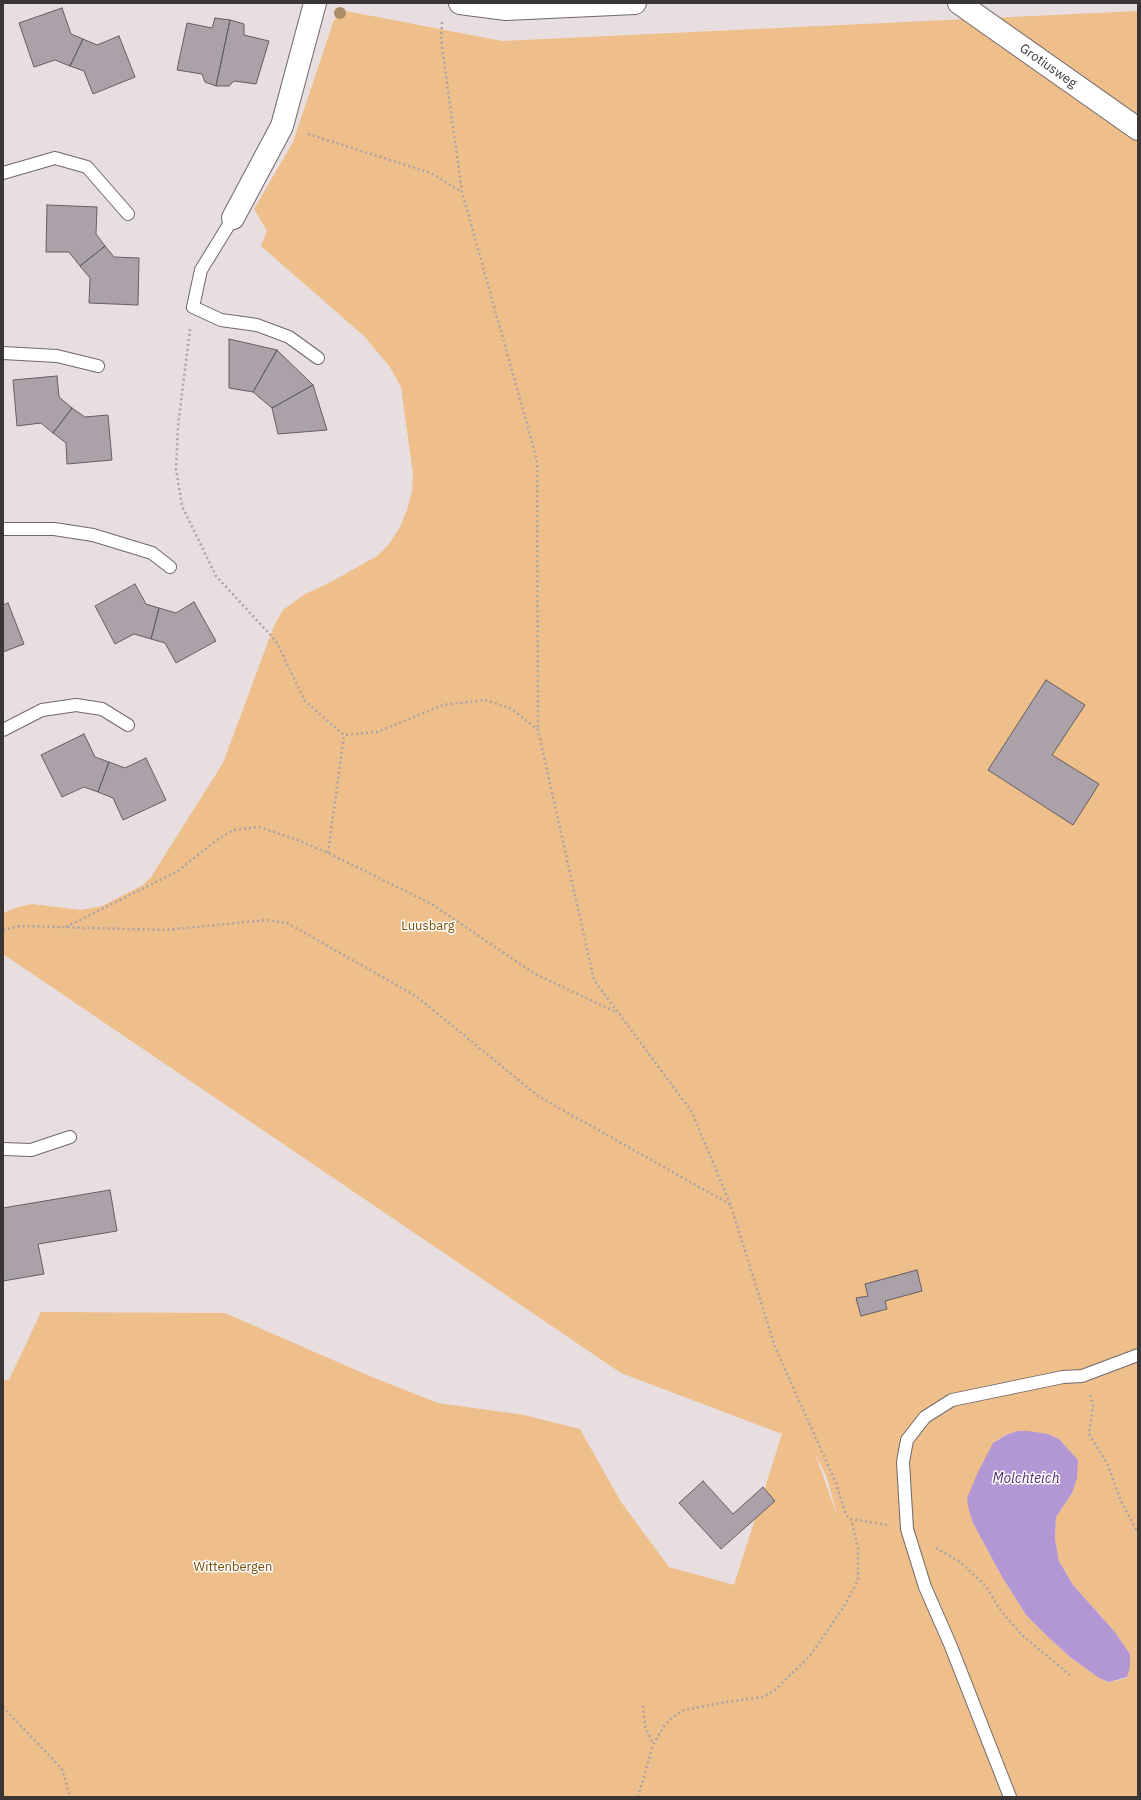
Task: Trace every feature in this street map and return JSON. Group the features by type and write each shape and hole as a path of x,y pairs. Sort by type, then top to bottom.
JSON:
{"street":[{"path":"233,218 282,126 315,3"},
{"path":"460,3 506,9 635,3"},
{"name":"Grotiusweg","path":"959,3 1138,129"}],"lane":[{"path":"3,173 55,158 87,167 128,214"},
{"path":"233,218 201,270 193,307 221,320 257,326 289,337 318,358"},
{"path":"3,353 58,356 98,366"},
{"path":"3,529 54,529 93,535 152,552 170,567"},
{"path":"3,730 42,710 76,704 102,709 128,725"},
{"path":"3,1149 31,1150 70,1137"},
{"path":"1010,1797 950,1644 925,1587 907,1529 903,1462 907,1440 925,1417 952,1400 1063,1377 1082,1376 1138,1355"}],"path":[{"path":"442,18 441,39 462,192 537,460 538,730 594,980 616,1012 692,1112 731,1206 775,1347 836,1483 846,1515 851,1519 907,1529 960,1562 985,1584 1001,1611 1022,1635 1071,1676"},
{"path":"282,126 431,173 462,192"},
{"path":"193,307 178,426 176,469 182,506 216,576 276,641 305,701 344,736 377,732 443,706 485,700 512,709 538,730"},
{"path":"328,853 344,736"},
{"path":"65,928 178,871 214,842 233,830 259,828 295,839 328,853 430,904 535,974 616,1012"},
{"path":"3,930 21,926 166,930 266,920 287,923 416,996 538,1096 731,1206"},
{"path":"1082,1376 1093,1404 1089,1434 1107,1463 1121,1501 1138,1533"},
{"path":"638,1797 653,1745 664,1726 678,1714 684,1710 762,1697 774,1691 810,1656 845,1605 858,1580 858,1547 851,1519"},
{"path":"643,1706 645,1726 653,1745"},
{"path":"3,1707 62,1769 70,1797"}],"green space":[{"path":"346,11 502,41 1138,11 1138,1797 3,1797 3,1380 9,1380 41,1312 225,1313 372,1377 438,1403 524,1415 580,1429 621,1502 669,1567 734,1585 782,1434 621,1373 3,954 3,913 18,907 32,904 81,910 102,906 143,885 151,877 223,763 274,626 283,610 305,594 331,582 377,556 389,544 400,527 407,510 412,492 413,474 401,387 390,367 364,336 261,246 267,231 254,209 293,142 334,20","holes":["1018,1431 1048,1434 1059,1439 1078,1460 1072,1493 1056,1517 1055,1539 1059,1561 1073,1585 1114,1631 1130,1654 1127,1678 1109,1682 1099,1678 1070,1657 1026,1615 1001,1575 973,1523 993,1443 1008,1434","815,1453 827,1478 838,1518"]}],"water":[{"name":"Molchteich","path":"1018,1431 1048,1434 1059,1439 1078,1460 1077,1478 1072,1493 1056,1517 1055,1539 1059,1561 1073,1585 1114,1631 1130,1654 1130,1667 1127,1677 1109,1682 1099,1678 1070,1657 1026,1615 1001,1575 973,1523 967,1498 978,1472 993,1443 1008,1434"}],"building":[{"path":"62,8 71,34 83,39 70,66 55,60 34,67 19,23"},
{"path":"215,18 230,20 216,86 205,82 202,74 177,70 187,23 212,28"},
{"path":"230,20 244,24 244,35 269,41 256,84 234,81 229,86 216,86"},
{"path":"119,36 135,77 93,94 84,71 70,66 83,39 97,45"},
{"path":"47,205 97,207 96,234 105,246 80,266 69,252 46,252"},
{"path":"105,246 114,257 139,258 138,305 89,303 90,278 80,266"},
{"path":"229,339 277,350 253,392 229,388"},
{"path":"277,350 313,385 272,408 253,392"},
{"path":"57,376 59,397 72,408 53,433 41,423 17,426 13,380"},
{"path":"313,385 327,430 278,434 272,408"},
{"path":"72,408 85,417 108,415 112,460 67,464 66,443 53,433"},
{"path":"135,584 146,604 159,608 151,639 134,634 115,644 95,606"},
{"path":"194,602 216,641 176,663 165,643 151,639 159,608 176,613"},
{"path":"8,603 24,644 3,652 3,605"},
{"path":"1046,680 1085,705 1052,755 1099,784 1073,825 988,770"},
{"path":"84,734 95,757 109,762 98,792 84,787 62,797 41,755"},
{"path":"146,758 166,800 123,820 113,798 98,792 109,762 125,768"},
{"path":"110,1190 117,1231 38,1244 44,1274 3,1281 3,1208"},
{"path":"917,1270 922,1291 885,1301 887,1309 861,1316 856,1298 868,1296 865,1284"},
{"path":"703,1481 733,1514 763,1487 775,1501 721,1549 679,1503"}],"park label":[{"name":"Luusbarg","path":"428,926"},
{"name":"Wittenbergen","path":"233,1567"}]}
